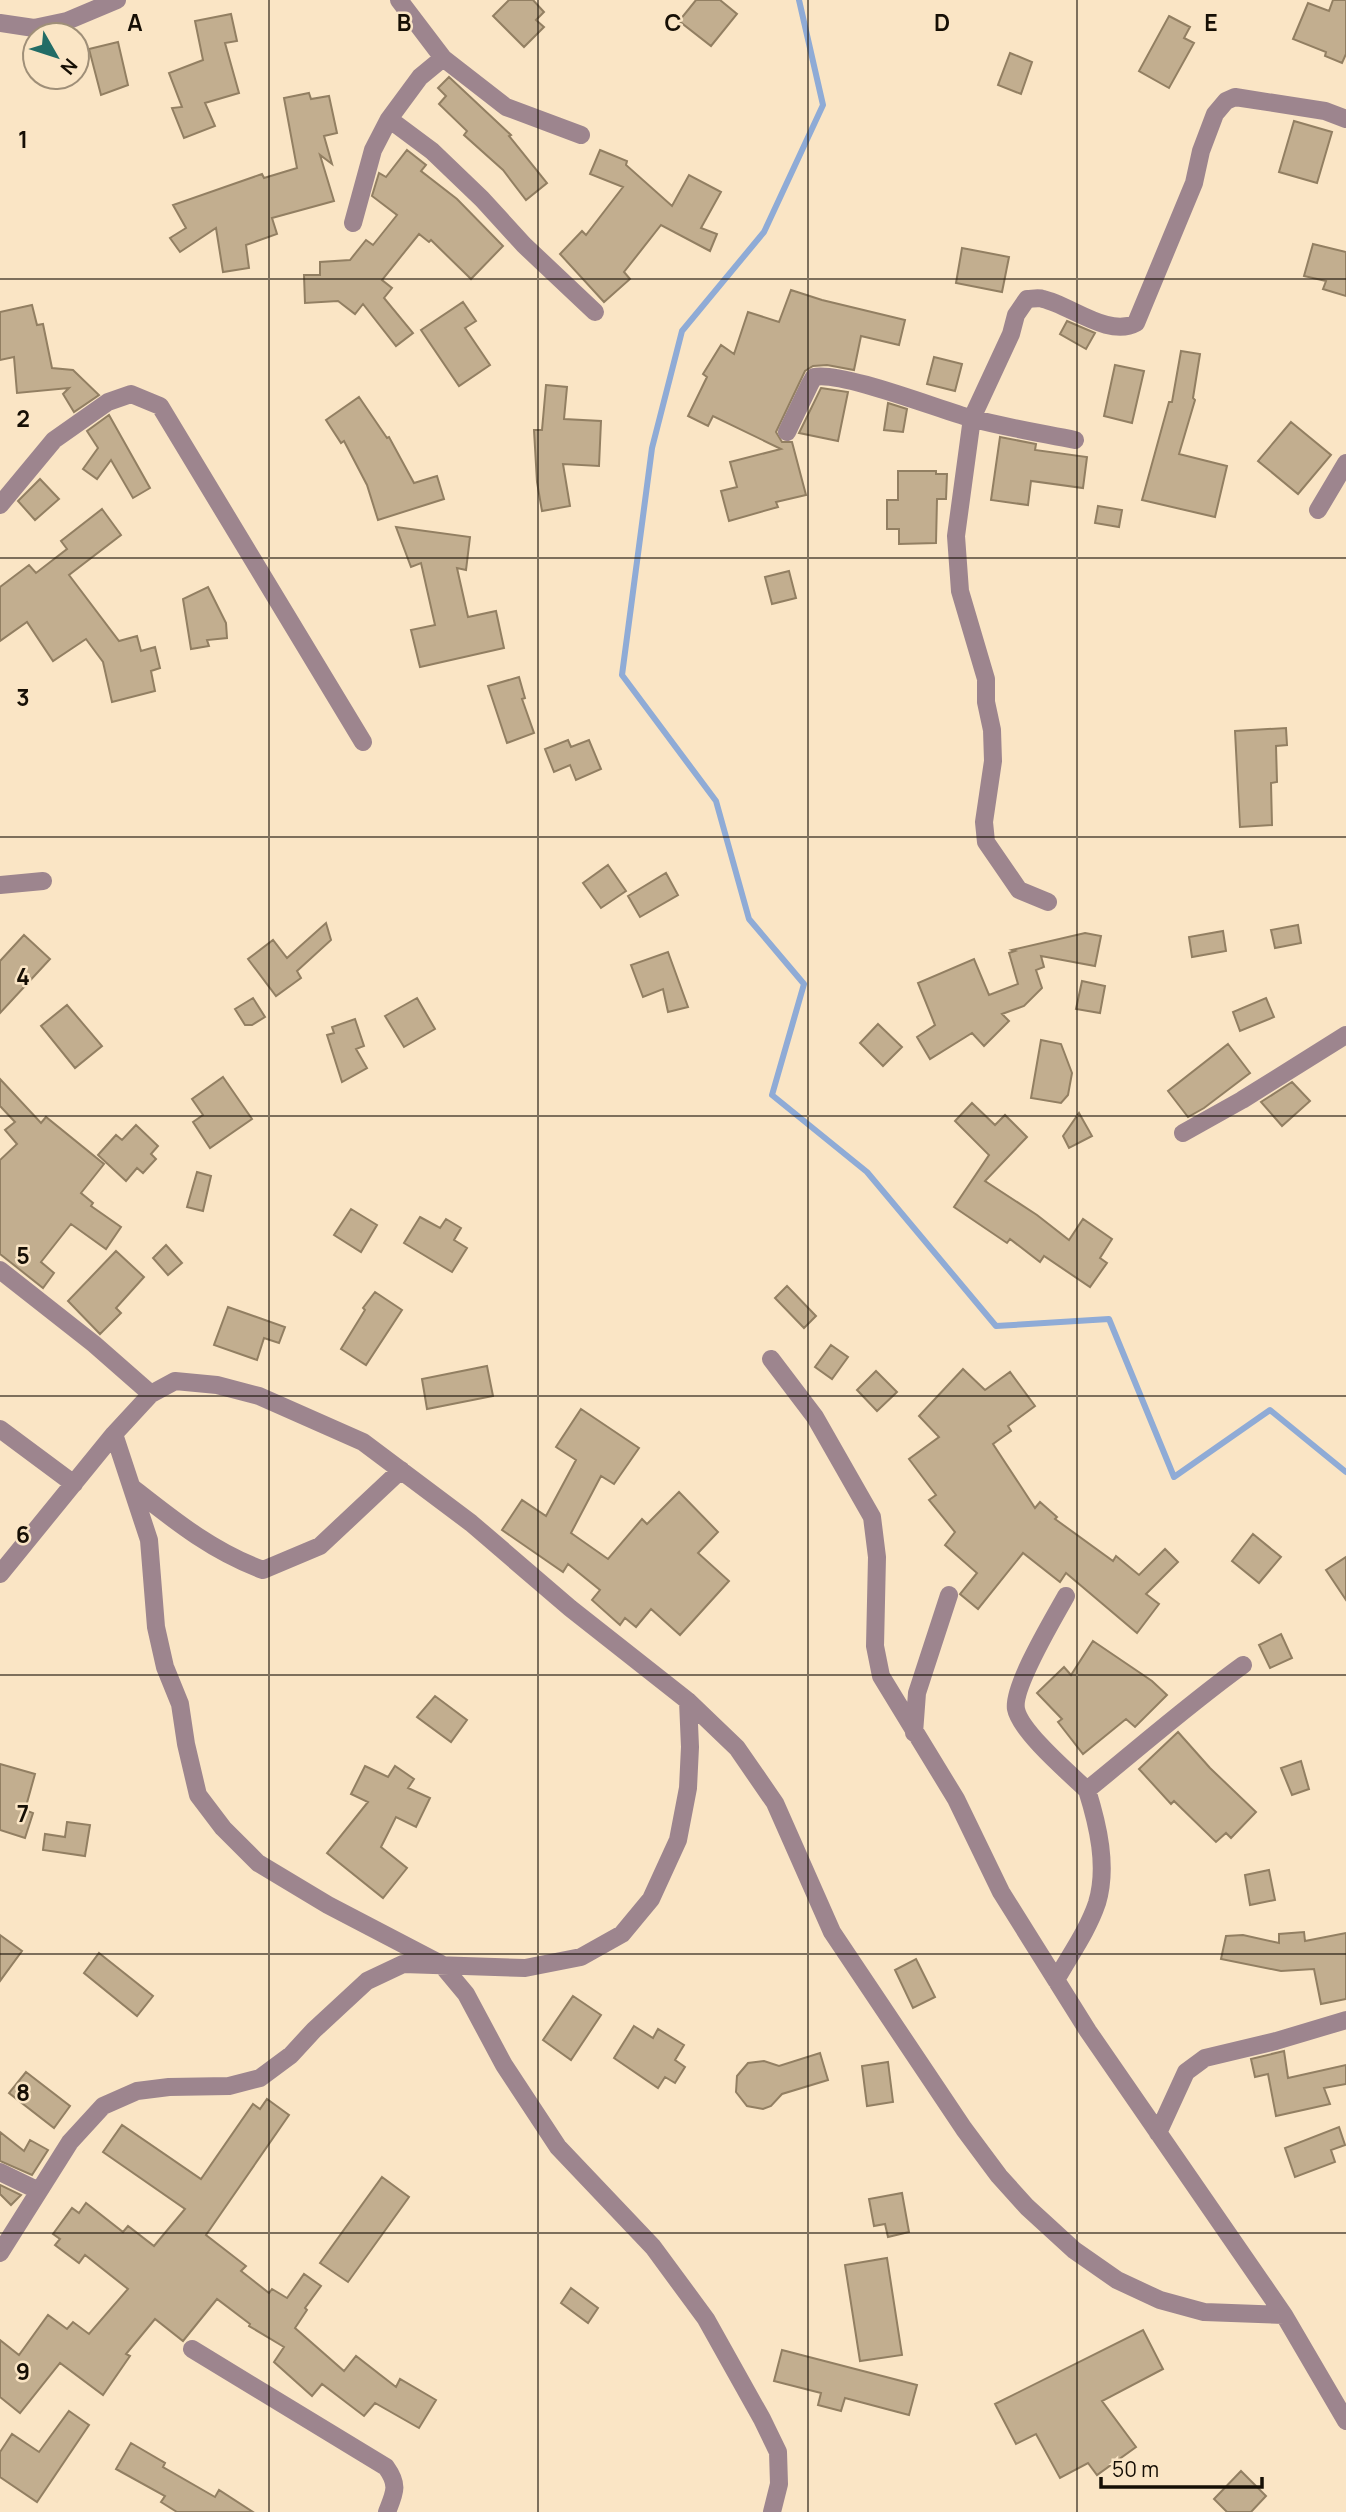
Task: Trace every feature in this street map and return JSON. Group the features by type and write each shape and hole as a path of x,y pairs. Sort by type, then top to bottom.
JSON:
{"street":[{"path":"0,23 34,28 67,21 117,0"},
{"path":"399,0 443,58 506,107 581,135"},
{"path":"353,223 373,150 388,118 420,77 443,58"},
{"path":"1048,902 1020,890 986,842 984,821 993,761 992,730 986,702 986,678 960,591 956,536 972,418 1011,334 1016,316 1027,299 1041,298 1113,327 1128,327 1136,323 1194,183 1201,151 1215,114 1226,102 1235,97 1325,111 1346,119"},
{"path":"388,118 432,151 482,199 524,245 595,312"},
{"path":"787,432 814,377 821,376 860,384 972,418 1075,440"},
{"path":"0,505 54,440 108,402 131,394 160,406 363,742"},
{"path":"1318,510 1346,463"},
{"path":"0,885 43,881"},
{"path":"1182,1133 1242,1100 1346,1035"},
{"path":"0,1270 94,1344 151,1394"},
{"path":"771,1359 815,1417 872,1517 877,1557 875,1646 881,1676 956,1799 1000,1892 1088,2031 1284,2315 1346,2421"},
{"path":"0,1574 114,1434 151,1394 175,1381 217,1385 259,1396 363,1442 471,1523 570,1608 688,1701 737,1748 775,1803 832,1932 964,2129 999,2176 1027,2207 1074,2250 1117,2280 1160,2301 1204,2312 1284,2315"},
{"path":"0,1429 74,1484"},
{"path":"114,1434 149,1540 156,1627 165,1667 180,1704 198,1795 223,1828 258,1863 328,1905 441,1964 466,1994 504,2065 558,2147 653,2247 706,2319 778,2452 779,2484 772,2512"},
{"path":"133,1488 198,1537 233,1559 263,1570 320,1546 401,1470"},
{"path":"914,1733 917,1693 949,1595"},
{"path":"1056,1980 1087,1927 1097,1903 1102,1881 1098,1824 1087,1790 1027,1730 1016,1709 1019,1688 1066,1596"},
{"path":"1087,1790 1202,1694 1243,1665"},
{"path":"0,2253 70,2142 103,2106 137,2091 169,2087 229,2086 260,2078 291,2055 367,1981 403,1964 525,1968 581,1957 622,1934 650,1899 678,1840 688,1788 688,1701"},
{"path":"1158,2133 1186,2072 1205,2058 1346,2020"},
{"path":"0,2172 39,2191"},
{"path":"192,2349 386,2467 393,2477 395,2489 387,2512"}],"building":[{"path":"509,0 533,0 544,12 536,20 544,27 524,47 493,16"},
{"path":"696,0 720,0 737,14 711,46 679,21"},
{"path":"1333,0 1346,0 1346,54 1342,63 1325,56 1326,52 1293,39 1308,3 1329,11"},
{"path":"231,14 237,41 225,43 239,93 205,103 215,126 184,138 172,108 182,107 169,73 203,60 195,21"},
{"path":"1169,16 1190,27 1184,38 1194,43 1169,88 1139,71"},
{"path":"118,42 128,85 101,95 91,49"},
{"path":"1010,53 1032,62 1021,94 998,85"},
{"path":"449,77 511,135 509,136 547,183 526,200 503,170 464,135 467,131 439,104 446,96 438,88"},
{"path":"309,93 311,99 329,96 337,133 324,136 332,164 320,155 334,201 272,218 277,234 246,245 249,268 223,272 216,228 180,252 170,238 186,228 173,205 262,174 264,178 297,168 284,98"},
{"path":"1294,121 1332,132 1317,183 1279,172"},
{"path":"407,150 426,165 421,171 457,199 503,246 471,279 431,240 429,242 419,234 382,280 392,288 384,298 413,333 396,346 363,304 355,314 338,301 305,303 304,275 320,275 320,262 350,260 366,240 373,245 397,215 372,196 379,173 386,177"},
{"path":"600,150 627,161 626,165 672,206 689,175 721,192 701,228 717,234 710,251 661,225 624,272 630,279 604,302 560,254 582,231 586,235 623,187 590,174"},
{"path":"1313,244 1346,252 1346,296 1323,289 1326,281 1304,276"},
{"path":"962,248 1009,257 1002,292 956,283"},
{"path":"791,290 905,320 899,345 861,336 854,370 827,365 813,366 805,371 776,432 782,442 792,442 806,495 776,502 778,507 729,521 721,491 737,487 730,462 781,449 713,416 708,426 688,416 707,377 703,374 721,345 734,354 748,312 779,322"},
{"path":"463,302 476,321 465,328 490,365 459,386 421,330"},
{"path":"32,305 37,325 43,324 52,368 73,370 99,395 74,412 63,394 69,388 17,393 14,357 0,360 0,312"},
{"path":"1067,321 1095,333 1086,349 1060,334"},
{"path":"1181,351 1200,354 1193,398 1195,400 1179,454 1227,466 1215,517 1142,500 1169,402 1172,402"},
{"path":"934,357 962,364 955,391 927,384"},
{"path":"1115,365 1144,371 1132,423 1104,416"},
{"path":"546,385 567,387 564,419 601,421 599,466 563,464 570,506 542,511 537,482 534,430 542,430"},
{"path":"821,388 848,392 838,441 799,433"},
{"path":"359,397 387,438 389,437 414,483 437,476 444,499 378,520 367,485 344,441 341,443 326,420"},
{"path":"888,403 907,409 903,432 884,430"},
{"path":"109,415 150,488 133,498 111,460 97,479 83,469 98,448 87,431"},
{"path":"1291,422 1331,455 1298,494 1258,461"},
{"path":"1000,437 1036,444 1035,450 1087,457 1083,488 1031,481 1028,505 991,500"},
{"path":"898,471 936,471 936,474 947,474 946,499 937,499 936,543 899,544 899,529 887,529 887,500 898,500"},
{"path":"40,479 59,499 35,520 18,501"},
{"path":"1098,506 1122,510 1119,527 1095,523"},
{"path":"102,509 121,535 69,575 119,641 137,636 141,651 155,647 160,668 151,671 155,691 112,702 103,662 86,639 53,661 27,622 0,641 0,587 29,565 36,573 67,549 61,541"},
{"path":"396,527 470,537 466,570 457,568 468,617 496,611 504,648 420,667 411,630 435,625 421,563 411,567"},
{"path":"789,571 796,598 772,604 765,577"},
{"path":"208,587 226,623 227,638 207,640 209,646 191,649 183,599"},
{"path":"519,677 525,698 522,699 534,733 507,743 488,686"},
{"path":"1286,728 1287,745 1276,746 1277,782 1271,783 1272,825 1240,827 1235,731"},
{"path":"568,740 571,747 589,740 601,769 576,780 570,765 554,772 545,749"},
{"path":"608,865 626,891 601,908 583,883"},
{"path":"666,873 678,895 640,917 628,896"},
{"path":"326,923 331,940 297,971 301,978 276,996 248,959 273,940 287,958"},
{"path":"1298,925 1301,943 1275,948 1271,930"},
{"path":"1223,931 1226,951 1192,957 1189,937"},
{"path":"1085,933 1101,936 1095,966 1041,956 1044,967 1036,970 1042,988 1024,1006 1002,1014 1009,1021 984,1046 972,1033 930,1059 917,1037 935,1025 918,983 974,959 989,995 1018,984 1009,953 1015,951 1012,950"},
{"path":"24,935 50,959 0,1013 0,961"},
{"path":"668,952 688,1007 668,1012 663,989 643,997 631,965"},
{"path":"1082,981 1105,986 1100,1013 1076,1009"},
{"path":"253,998 265,1017 252,1025 245,1025 235,1009"},
{"path":"417,998 435,1029 404,1047 385,1016"},
{"path":"1266,998 1274,1017 1240,1031 1233,1012"},
{"path":"67,1005 102,1046 75,1068 41,1026"},
{"path":"355,1019 364,1046 356,1049 367,1068 342,1082 327,1035 334,1033 332,1027"},
{"path":"878,1024 902,1047 883,1066 860,1043"},
{"path":"1041,1040 1061,1044 1072,1073 1068,1095 1061,1103 1031,1098"},
{"path":"1228,1044 1250,1073 1188,1117 1168,1091"},
{"path":"223,1077 252,1119 210,1148 193,1122 203,1115 192,1099"},
{"path":"0,1079 41,1123 46,1117 104,1164 81,1193 93,1203 91,1206 121,1227 106,1249 71,1224 41,1262 54,1273 43,1288 0,1254 0,1160 17,1144 5,1130 15,1122 0,1106"},
{"path":"1292,1082 1310,1101 1282,1126 1261,1102"},
{"path":"972,1103 995,1125 1005,1115 1027,1137 985,1181 1069,1240 1083,1219 1112,1239 1100,1258 1107,1263 1090,1287 1044,1256 1040,1262 1010,1239 1007,1243 954,1207 989,1155 955,1121"},
{"path":"1079,1113 1092,1136 1069,1148 1063,1136"},
{"path":"136,1125 158,1146 151,1154 156,1159 143,1173 137,1168 126,1181 98,1155 116,1135 122,1140"},
{"path":"197,1172 211,1176 203,1211 187,1207"},
{"path":"351,1209 377,1225 361,1252 334,1235"},
{"path":"420,1217 440,1228 446,1219 461,1228 454,1240 467,1248 452,1272 404,1243"},
{"path":"166,1245 182,1263 168,1275 153,1258"},
{"path":"116,1251 144,1277 116,1308 121,1313 100,1334 68,1301"},
{"path":"787,1286 816,1316 804,1328 775,1298"},
{"path":"375,1292 402,1310 366,1365 341,1349 365,1310 363,1308"},
{"path":"228,1307 285,1327 279,1343 264,1338 257,1360 214,1345"},
{"path":"831,1345 848,1357 832,1379 815,1367"},
{"path":"487,1366 493,1396 427,1409 422,1379"},
{"path":"963,1369 985,1390 1010,1372 1035,1406 1008,1426 1011,1431 993,1444 1035,1508 1040,1502 1057,1517 1055,1519 1113,1561 1116,1556 1139,1575 1165,1549 1178,1562 1146,1594 1159,1604 1137,1633 1066,1573 1060,1582 1023,1553 978,1609 960,1594 977,1573 945,1545 955,1532 929,1500 936,1495 909,1459 939,1437 919,1416"},
{"path":"876,1371 897,1392 877,1411 857,1390"},
{"path":"581,1409 639,1448 614,1484 601,1476 571,1533 608,1559 642,1519 647,1524 679,1492 718,1532 698,1553 729,1581 680,1635 651,1609 636,1627 625,1618 620,1625 592,1600 600,1590 568,1564 563,1572 502,1530 522,1500 546,1516 576,1460 556,1447"},
{"path":"1253,1534 1281,1557 1259,1583 1232,1561"},
{"path":"1346,1557 1346,1600 1326,1570"},
{"path":"1281,1634 1292,1658 1270,1668 1259,1645"},
{"path":"1093,1641 1152,1681 1167,1695 1135,1727 1126,1719 1083,1754 1058,1722 1062,1719 1037,1693 1064,1667 1071,1675"},
{"path":"435,1696 467,1720 451,1742 417,1717"},
{"path":"1178,1732 1210,1768 1256,1812 1231,1838 1226,1833 1216,1842 1174,1801 1171,1804 1139,1769"},
{"path":"1301,1761 1309,1789 1292,1795 1281,1768"},
{"path":"0,1764 35,1774 25,1810 33,1813 25,1838 0,1830"},
{"path":"365,1766 388,1777 395,1766 414,1779 408,1788 430,1798 416,1827 396,1817 381,1847 407,1868 383,1898 327,1853 368,1802 351,1794"},
{"path":"67,1822 90,1825 85,1856 43,1850 45,1834 65,1837"},
{"path":"1269,1870 1275,1900 1250,1905 1245,1875"},
{"path":"1304,1932 1305,1941 1346,1933 1346,1999 1321,2004 1314,1969 1281,1971 1221,1959 1226,1936 1243,1935 1279,1943 1279,1934"},
{"path":"0,1935 22,1951 0,1981"},
{"path":"99,1953 153,1996 137,2016 84,1973"},
{"path":"916,1959 935,1997 913,2008 895,1970"},
{"path":"573,1996 601,2015 571,2060 543,2040"},
{"path":"634,2026 653,2038 658,2029 684,2045 675,2060 685,2067 675,2083 665,2077 658,2088 614,2058"},
{"path":"1284,2051 1288,2078 1346,2065 1346,2084 1324,2088 1330,2104 1276,2116 1268,2074 1255,2077 1251,2059"},
{"path":"820,2053 828,2080 782,2094 771,2106 763,2109 747,2106 736,2092 737,2076 748,2063 764,2061 779,2066"},
{"path":"888,2062 893,2102 867,2106 862,2066"},
{"path":"26,2072 70,2106 54,2128 9,2093"},
{"path":"267,2099 289,2115 206,2235 246,2266 241,2271 269,2293 272,2289 287,2298 304,2274 321,2286 295,2328 344,2371 356,2356 396,2387 400,2379 436,2400 419,2428 375,2403 364,2416 322,2384 312,2396 274,2362 284,2347 249,2326 250,2324 217,2299 183,2341 155,2319 126,2354 130,2356 103,2395 60,2363 20,2413 0,2397 0,2340 19,2355 48,2315 67,2329 73,2322 89,2334 128,2289 85,2255 79,2263 55,2245 60,2239 53,2234 72,2208 79,2213 86,2203 123,2232 128,2226 154,2246 185,2209 103,2152 122,2125 201,2179 253,2104 260,2109"},
{"path":"1339,2127 1345,2145 1331,2150 1335,2162 1295,2177 1285,2148"},
{"path":"0,2132 24,2151 30,2140 48,2150 32,2175 0,2161"},
{"path":"382,2177 409,2197 348,2282 320,2263"},
{"path":"0,2185 21,2195 11,2205 0,2194"},
{"path":"902,2193 909,2232 888,2237 885,2224 874,2226 869,2199"},
{"path":"887,2258 902,2355 860,2361 845,2265"},
{"path":"571,2288 598,2308 588,2323 561,2303"},
{"path":"1143,2330 1163,2369 1102,2401 1136,2447 1097,2475 1088,2463 1060,2478 1036,2434 1016,2444 995,2404"},
{"path":"782,2350 917,2385 909,2415 845,2398 841,2411 818,2405 821,2393 774,2381"},
{"path":"69,2411 89,2425 37,2502 0,2477 0,2452 12,2434 39,2452"},
{"path":"131,2443 165,2463 163,2467 215,2497 219,2490 253,2512 177,2512 161,2502 165,2496 116,2469"},
{"path":"1241,2471 1266,2496 1251,2512 1227,2512 1214,2499"}],"waterway":[{"path":"799,0 823,105 764,232 682,331 652,448 622,675 716,801 749,919 804,984 772,1095 867,1172 996,1326 1109,1319 1174,1477 1270,1410 1346,1472"}]}
